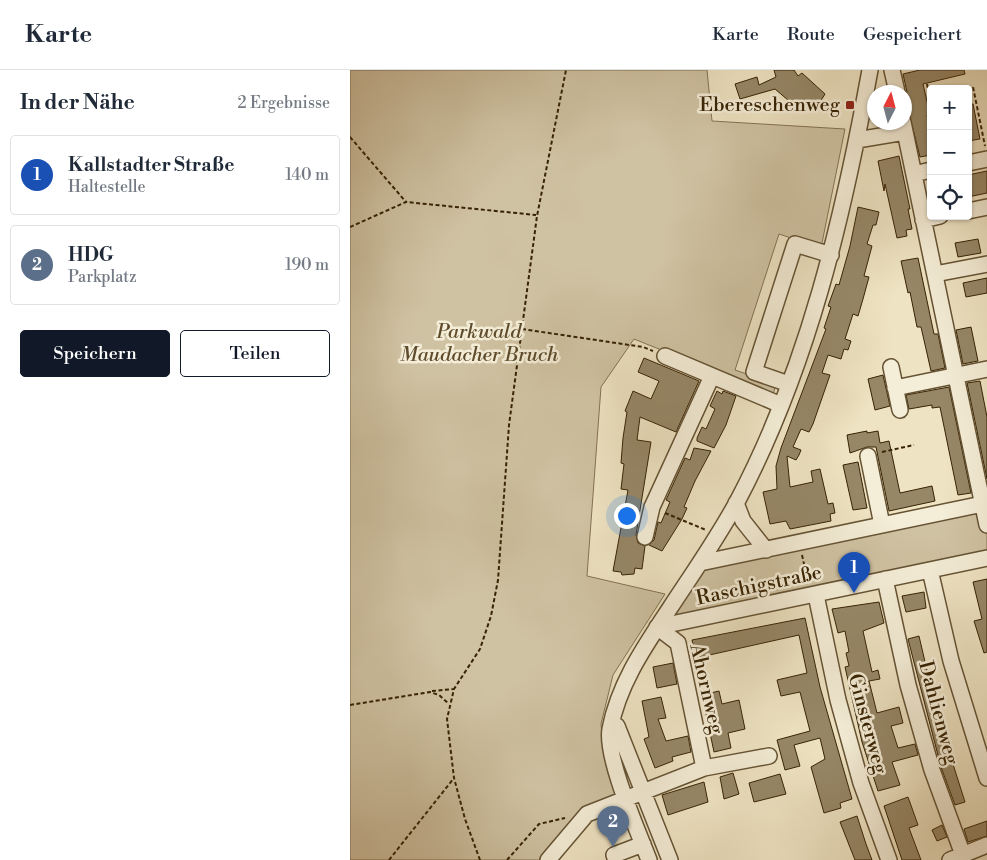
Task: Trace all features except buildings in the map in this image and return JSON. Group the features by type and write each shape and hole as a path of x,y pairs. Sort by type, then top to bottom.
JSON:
{"street":[{"path":"649,860 625,799 614,761 610,730 615,708 623,685 637,658 700,563 736,503 781,405 831,255 857,140 870,70"},
{"path":"892,70 895,85"},
{"path":"857,140 893,130"},
{"path":"905,130 985,504 987,526"},
{"path":"972,162 987,159"},
{"path":"914,174 927,171"},
{"path":"972,209 987,207"},
{"path":"923,220 927,219"},
{"path":"789,384 754,372 795,244 831,255"},
{"path":"935,274 987,264"},
{"path":"665,356 781,405"},
{"path":"891,367 900,410"},
{"path":"895,388 987,369"},
{"path":"645,537 652,507 712,376"},
{"path":"868,456 882,525"},
{"path":"736,503 743,521 766,550"},
{"name":"Raschigstraße","path":"700,563 985,504"},
{"name":"Raschigstraße","path":"657,627 987,558"},
{"path":"930,570 951,661 987,778"},
{"name":"Dahlienweg","path":"885,580 908,685 956,858"},
{"name":"Ginsterweg","path":"810,596 862,783 889,860"},
{"name":"Ahornweg","path":"657,627 678,643 704,768"},
{"path":"613,721 670,860"},
{"path":"548,860 587,814 704,768 770,756"},
{"path":"616,860 614,855 643,844"},
{"path":"956,858 987,845"}],"path":[{"path":"480,860 464,820 454,778 447,719 454,689 480,649 491,616 498,580 509,425 537,216 566,70"},
{"path":"972,87 987,153"},
{"path":"350,137 406,202"},
{"path":"350,227 406,202 537,216"},
{"path":"522,329 643,347 665,356"},
{"path":"868,456 914,445"},
{"path":"652,507 694,525"},
{"path":"806,541 808,548 800,550 809,590 802,591 810,596"},
{"path":"350,705 454,689"},
{"path":"430,692 439,695 449,704"},
{"path":"390,860 454,778"},
{"path":"507,860 539,824 587,814"}],"green space":[{"name":"Parkwald Maudacher Bruch","path":"350,70 707,70 712,121 845,129 821,248 779,234 735,370 776,384 773,395 634,339 601,387 587,576 665,594 613,675 601,724 604,756 621,796 585,811 544,860 350,860"},
{"path":"987,503 987,558 657,627 700,563"}],"place":[{"name":"Ebereschenweg","path":"850,105"},
{"name":"Kallstadter Straße","path":"854,593"},
{"name":"HDG","path":"613,847"}]}
